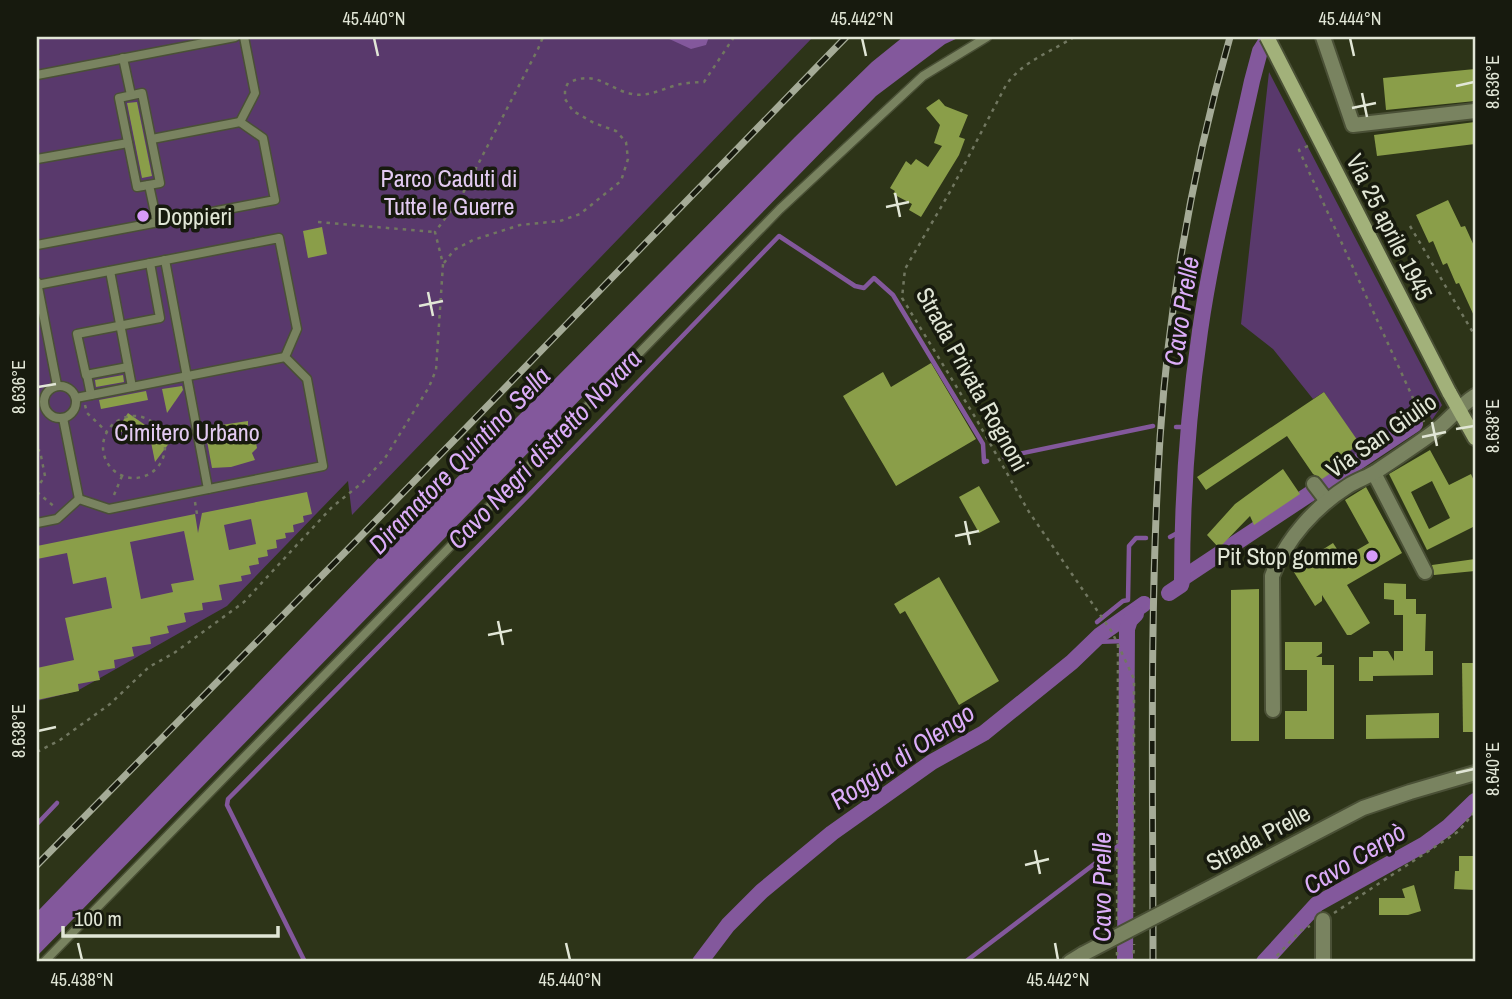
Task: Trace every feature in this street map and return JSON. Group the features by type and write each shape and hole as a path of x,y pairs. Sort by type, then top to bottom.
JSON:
{"street":[{"name":"Via 25 aprile 1945","path":"1267,37 1475,438"},
{"path":"1323,37 1353,124 1475,111"},
{"name":"Via San Giulio","path":"1273,710 1272,576 1280,556 1321,493 1349,485 1374,473 1450,420 1458,407 1475,396"},
{"path":"1374,473 1425,572"},
{"name":"Strada Prelle","path":"1077,958 1363,808 1475,773"},
{"path":"1323,920 1323,962"}],"lane":[{"path":"37,75 235,37"},
{"path":"240,122 255,93 244,37"},
{"path":"44,962 780,209 923,76 987,37"},
{"path":"123,58 131,95"},
{"path":"142,93 160,183 137,187 119,98 131,95 142,93"},
{"path":"37,245 275,200 263,138 240,122 152,139"},
{"path":"37,159 128,142"},
{"path":"149,185 158,222"},
{"path":"57,385 37,284 279,237 297,329 285,357"},
{"path":"165,260 208,489"},
{"path":"150,263 160,318 77,334 87,375 84,397 68,416 53,416 40,404 45,394 57,385 67,387 84,397 285,357"},
{"path":"110,271 132,387"},
{"path":"79,499 109,509 323,466 306,379 285,357"},
{"path":"87,375 128,367"},
{"path":"63,418 79,499"},
{"path":"37,523 57,519 79,499"}],"path":[{"path":"435,232 461,197 542,37"},
{"path":"443,264 454,250 492,233 520,225 560,221 580,214 621,181 628,159 626,142 616,131 573,111 565,99 568,83 585,77 601,80 632,95 646,94 680,84 704,82 734,37"},
{"name":"Strada Privata Rognoni","path":"1074,37 1030,62 1006,85 951,190 905,269 902,298 975,416 1029,512 1101,615 1130,668 1134,679 1134,922"},
{"path":"1310,145 1300,150 1418,411 1431,434"},
{"path":"318,222 435,232"},
{"path":"1410,226 1475,336"},
{"path":"37,752 60,740 110,704 149,667 174,653 244,601 385,458 429,387 436,370 443,264 435,232"},
{"path":"84,397 87,413 107,432"},
{"path":"132,416 147,418 163,435 165,453 156,469 141,478 122,476 108,464 104,456 103,447 107,432 117,421 132,416"},
{"path":"37,449 40,451 45,476 37,490 63,514"},
{"path":"109,509 122,476"},
{"name":"Strada Privata Rognoni","path":"1117,922 1118,642"},
{"path":"1271,962 1300,931 1323,920 1459,831 1475,811"},
{"path":"1133,962 1134,935"},
{"path":"1117,949 1117,962"}],"green space":[{"path":"37,37 813,37 352,515 348,481 227,606 77,691 37,701"},
{"path":"1269,72 1442,405 1432,420 1426,409 1341,467 1336,460 1359,444 1324,392 1313,399 1273,349 1241,324"}],"shaded area":[{"path":"665,37 709,37 706,45 691,49"},
{"path":"903,37 960,37 945,44 876,96 37,956 37,912 421,514 795,137 872,62"}],"building":[{"path":"1475,69 1475,101 1386,110 1383,78"},
{"path":"939,99 945,106 968,115 959,137 965,139 959,155 921,217 909,210 912,204 893,194 895,191 890,188 906,161 911,165 916,159 928,167 942,146 934,143 940,125 926,108"},
{"path":"137,102 152,176 142,178 127,103"},
{"path":"1475,122 1475,144 1377,156 1374,135"},
{"path":"1448,200 1475,248 1475,318 1459,283 1456,284 1447,263 1443,265 1433,241 1429,243 1416,215"},
{"path":"322,227 327,254 308,258 303,231"},
{"path":"931,363 976,439 896,486 843,396 883,372 891,387"},
{"path":"123,375 124,382 96,387 95,380"},
{"path":"182,386 183,390 167,413 162,389"},
{"path":"146,391 148,400 101,409 99,400"},
{"path":"1324,392 1360,444 1336,460 1340,467 1322,479 1313,474 1287,436 1206,490 1197,477"},
{"path":"128,413 148,427 115,433"},
{"path":"248,421 248,431 254,432 257,448 252,453 255,460 231,467 212,468 207,441 209,439 205,432 221,425"},
{"path":"148,427 170,442 155,462"},
{"path":"1430,450 1449,485 1471,474 1475,483 1475,526 1427,550 1389,474","holes":["1432,481 1450,518 1429,529 1411,492"]},
{"path":"1283,469 1300,494 1254,525 1250,516 1219,548 1207,535 1235,504"},
{"path":"979,486 1000,522 979,533 959,497"},
{"path":"1366,487 1402,553 1347,585 1370,623 1347,635 1322,595 1322,601 1315,606 1292,569 1333,543 1343,558 1369,543 1345,500"},
{"path":"307,492 312,514 303,516 304,522 293,525 294,532 285,533 286,538 276,540 277,548 267,550 268,556 258,558 259,564 249,566 251,574 241,576 242,581 219,585 222,600 202,603 203,610 184,613 186,622 167,626 169,633 150,637 151,644 132,647 134,656 114,660 115,668 98,671 100,680 78,684 79,691 37,700 37,668 74,660 65,618 112,608 106,577 73,584 67,553 37,559 37,546 195,514 198,533 202,513","holes":["251,519 256,544 229,550 224,525","184,531 194,580 171,584 173,592 141,599 130,542"]},
{"path":"1475,559 1475,571 1434,575 1432,565"},
{"path":"939,577 999,681 959,705 905,611 900,614 894,604"},
{"path":"1384,583 1406,584 1406,599 1416,599 1416,614 1426,614 1425,651 1433,651 1433,675 1373,676 1373,681 1359,681 1359,657 1373,657 1373,651 1388,651 1394,661 1394,651 1403,651 1403,615 1394,615 1394,600 1384,599"},
{"path":"1259,589 1259,741 1231,741 1231,590"},
{"path":"1285,642 1322,642 1322,653 1316,657 1322,657 1322,665 1334,665 1334,739 1285,739 1285,711 1307,711 1307,670 1285,670"},
{"path":"1462,663 1475,663 1475,732 1463,732"},
{"path":"1439,713 1439,738 1366,739 1366,715"},
{"path":"1459,856 1475,856 1475,890 1454,889 1455,871 1459,871"},
{"path":"1414,885 1421,911 1408,915 1379,915 1379,898 1405,898 1402,889"}],"waterway":[{"name":"Cavo Prelle","path":"1169,593 1181,585 1182,581 1189,424 1205,300 1252,81 1260,51 1269,37"},
{"name":"Cavo Negri distretto Novara","path":"305,962 227,805 228,799 527,497 779,236 855,286 864,288 874,278 893,295 983,444 984,462 987,461"},
{"name":"Roggia di Olengo","path":"1186,576 1415,424"},
{"name":"Cavo Negri distretto Novara","path":"1004,457 1153,426"},
{"name":"Cavo Negri distretto Novara","path":"1176,427 1188,427"},
{"path":"1170,537 1183,530"},
{"path":"1097,622 1128,600 1129,546 1136,538 1146,538"},
{"name":"Roggia di Olengo","path":"700,962 728,925 762,891 832,833 932,762 984,733 1072,662 1100,635 1144,604"},
{"name":"Cavo Prelle","path":"1125,962 1127,629 1136,614"},
{"path":"1093,642 1127,641"},
{"name":"Cavo Cerpò","path":"1264,962 1317,904 1425,844 1448,827 1475,801"},
{"path":"37,824 57,803"},
{"path":"965,962 1126,840"}],"railway":[{"path":"37,865 846,37"},
{"path":"1153,962 1153,634 1164,387 1184,236 1230,37"}],"place":[{"name":"Doppieri","path":"143,216"},
{"name":"Pit Stop gomme","path":"1372,556"}],"park label":[{"name":"Parco Caduti di Tutte le Guerre","path":"449,192"},
{"name":"Cimitero Urbano","path":"187,432"}],"water label":[{"name":"Diramatore Quintino Sella","path":"459,460"}]}
